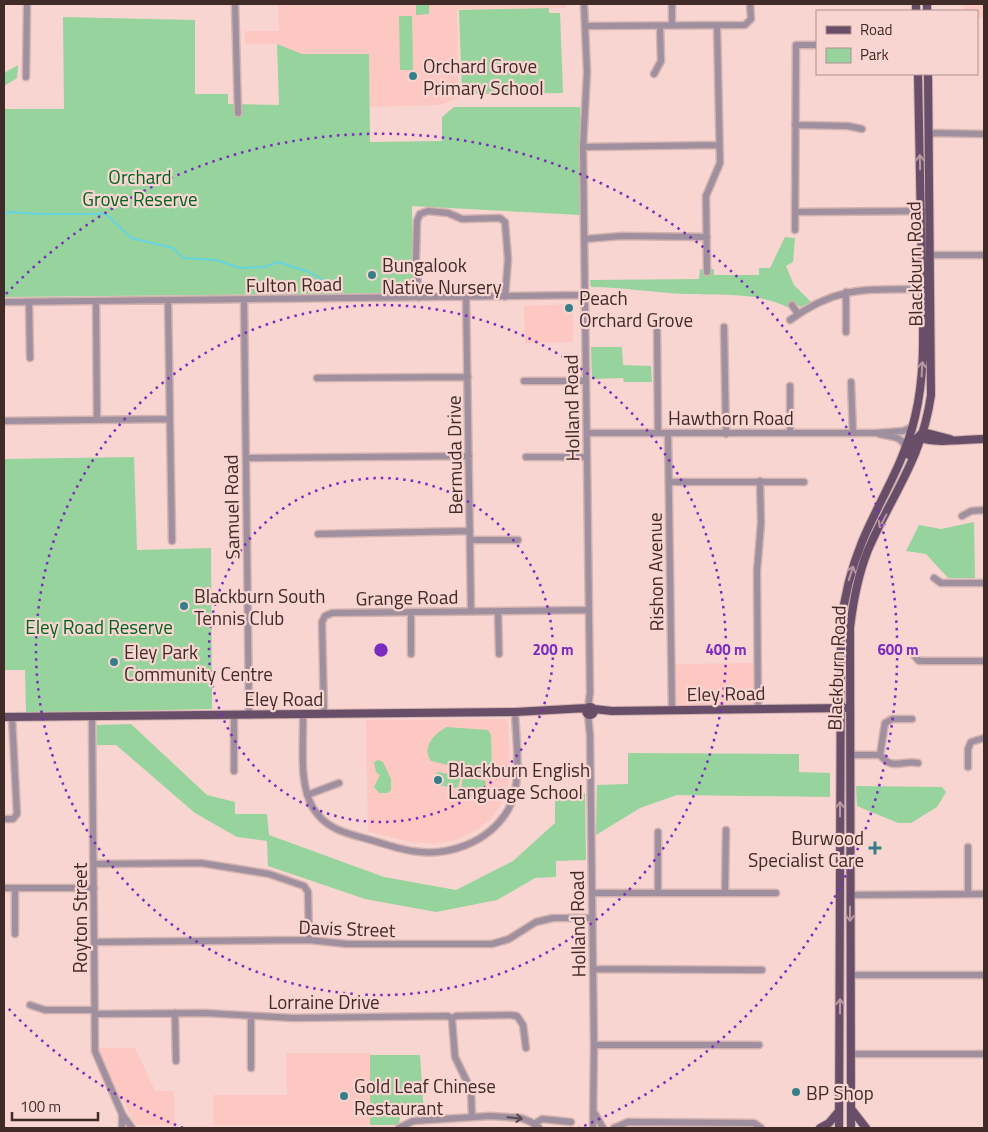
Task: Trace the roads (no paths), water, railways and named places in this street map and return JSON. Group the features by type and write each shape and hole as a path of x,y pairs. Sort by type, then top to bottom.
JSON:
{"main road":[{"name":"Blackburn Road","path":"839,1128 840,634 846,592 862,542 885,498 906,451 913,426 922,367 918,75"},
{"name":"Blackburn Road","path":"851,1128 850,633 856,588 868,550 910,468 921,435 932,378 928,75"},
{"path":"913,426 921,435 950,439 984,439"},
{"path":"885,498 921,435"},
{"name":"Eley Road","path":"8,717 849,708"},
{"path":"840,895 850,895"},
{"path":"852,1110 866,1128"},
{"path":"820,1128 829,1123 839,1111"}],"street":[{"path":"26,76 27,4"},
{"path":"235,4 238,113"},
{"name":"Holland Road","path":"584,4 586,72 583,147 588,610 591,711 593,1128"},
{"path":"672,4 672,26"},
{"path":"585,26 745,25 749,23 750,4"},
{"path":"707,272 706,196 720,163 718,25"},
{"path":"654,74 661,61 660,26"},
{"path":"795,230 796,45 816,45"},
{"path":"796,126 848,126 862,129"},
{"path":"929,136 934,133 984,134"},
{"path":"583,147 719,145"},
{"path":"419,298 416,258 417,220 420,214 428,211 448,213 462,219 500,218 505,222 508,259 505,297"},
{"path":"795,212 930,211"},
{"path":"585,239 622,236 706,237"},
{"path":"931,255 984,255"},
{"path":"790,320 798,314 846,292 922,289"},
{"path":"846,292 846,332"},
{"name":"Fulton Road","path":"4,302 585,296"},
{"name":"Bermuda Drive","path":"466,297 471,611"},
{"name":"Samuel Road","path":"244,300 249,715"},
{"path":"96,301 97,420"},
{"path":"168,301 172,541"},
{"path":"29,302 30,358"},
{"path":"792,305 798,314"},
{"path":"658,326 658,433"},
{"path":"724,327 726,434"},
{"path":"317,378 468,377"},
{"path":"524,382 586,381"},
{"path":"851,382 853,433"},
{"path":"790,386 790,433"},
{"path":"4,421 169,419"},
{"name":"Hawthorn Road","path":"587,433 876,433 903,431 913,426"},
{"name":"Rishon Avenue","path":"668,433 672,710"},
{"name":"Hawthorn Road","path":"876,433 898,437 904,443 906,451"},
{"path":"246,458 469,456"},
{"path":"526,457 587,457"},
{"path":"669,482 804,482"},
{"path":"758,709 757,572 761,523 760,482"},
{"path":"962,516 970,512 984,510"},
{"path":"318,534 470,532"},
{"path":"470,540 518,540"},
{"path":"934,578 941,583 984,584"},
{"name":"Grange Road","path":"324,714 322,622 325,616 332,613 588,610"},
{"path":"498,611 499,654"},
{"path":"411,612 411,654"},
{"path":"912,653 919,660 984,661"},
{"path":"303,715 304,781 307,795 314,809 324,822 340,832 411,851 430,853 470,844 486,834 508,809 516,775 515,712"},
{"path":"234,715 234,771"},
{"path":"4,819 13,819 17,814 8,717"},
{"name":"Royton Street","path":"92,717 96,1055 122,1114 132,1128"},
{"path":"912,719 892,719 885,723 880,755 886,763 894,765 903,762 918,763"},
{"path":"968,767 968,749 971,742 984,738"},
{"path":"849,755 880,755"},
{"path":"307,795 339,784"},
{"path":"725,893 726,830"},
{"path":"658,832 658,893"},
{"path":"968,847 968,894"},
{"path":"94,864 200,863 269,874 304,886 308,892 309,940"},
{"path":"4,888 94,888"},
{"path":"15,888 15,934"},
{"path":"592,893 776,894"},
{"path":"850,895 984,894"},
{"name":"Davis Street","path":"95,942 309,940 347,944 492,944 509,939 536,922 553,918 592,918"},
{"path":"593,969 762,970"},
{"path":"850,975 984,975"},
{"name":"Lorraine Drive","path":"30,1005 45,1010 293,1018 448,1016 452,1019 456,1016 517,1016 523,1026 526,1048"},
{"path":"175,1013 176,1061"},
{"path":"250,1068 251,1016"},
{"path":"452,1019 455,1057 471,1090 472,1116"},
{"path":"594,1045 759,1045"},
{"path":"851,1054 984,1054"},
{"name":"Holland Road","path":"594,1112 603,1128"},
{"name":"Royton Street","path":"122,1114 122,1128"},
{"path":"399,1128 412,1121 472,1116 518,1117 536,1126 542,1119 571,1122"},
{"path":"614,1128 628,1122 754,1123 761,1128"}],"waterway":[{"path":"4,214 10,212 106,214 131,238 173,248 183,258 216,260 240,268 264,267 278,262 309,272 332,285"}],"place":[{"name":"Orchard Grove Primary School","path":"413,76"},
{"name":"Bungalook Native Nursery","path":"372,275"},
{"name":"Peach Orchard Grove","path":"569,308"},
{"name":"Blackburn South Tennis Club","path":"184,606"},
{"name":"Eley Park Community Centre","path":"114,662"},
{"name":"Blackburn English Language School","path":"438,780"},
{"name":"Burwood Specialist Care","path":"875,848"},
{"name":"BP Shop","path":"796,1092"},
{"name":"Gold Leaf Chinese Restaurant","path":"344,1096"}],"park label":[{"name":"Orchard Grove Reserve","path":"140,187"},
{"name":"Eley Road Reserve","path":"99,626"}]}
